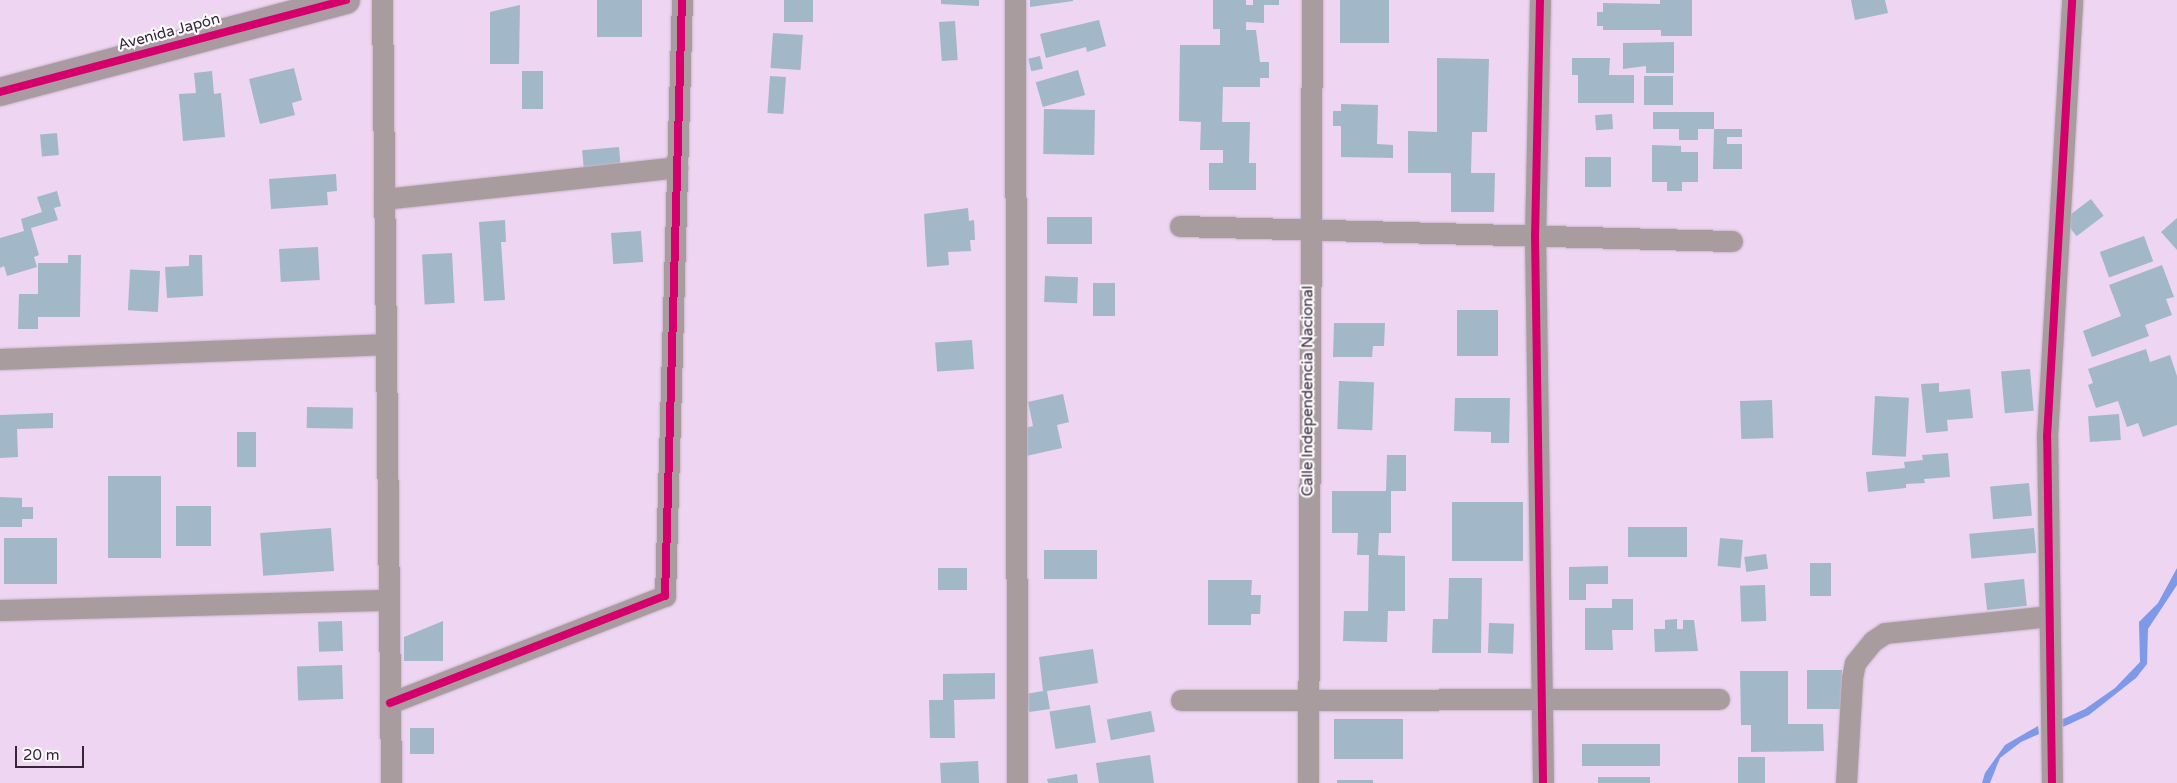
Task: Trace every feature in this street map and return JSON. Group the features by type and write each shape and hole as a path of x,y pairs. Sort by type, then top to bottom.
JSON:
{"street":[{"name":"Avenida Japón","path":"0,92 346,0"},
{"path":"382,0 391,783"},
{"path":"390,703 665,596 682,0"},
{"path":"1015,0 1017,783"},
{"name":"Calle Independencia Nacional","path":"1308,783 1308,229 1312,0"},
{"path":"1540,0 1535,235 1543,783"},
{"path":"2052,783 2047,437 2072,0"},
{"path":"384,199 677,167"},
{"path":"1180,226 1732,241"},
{"path":"0,359 386,344"},
{"path":"0,610 389,600"},
{"path":"1846,783 1852,678 1855,663 1873,641 1885,633 2049,616"},
{"path":"1181,700 1719,699"}],"water":[{"path":"2177,568 2177,585 2148,629 2147,664 2136,678 2089,715 2063,727 2061,720 2085,709 2115,688 2140,662 2139,622 2158,603"},
{"path":"2038,726 2039,734 2021,742 2000,758 1990,783 1982,783 1985,773 2005,745"}],"building":[{"path":"597,0 642,0 642,37 597,37"},
{"path":"784,0 813,0 813,22 784,22"},
{"path":"941,0 979,0 979,6 941,4"},
{"path":"1030,0 1073,0 1073,1 1030,7"},
{"path":"1213,0 1246,0 1246,5 1253,5 1253,0 1279,0 1279,5 1264,5 1264,23 1246,22 1246,30 1256,30 1260,62 1269,62 1269,78 1260,78 1260,87 1223,87 1222,122 1250,122 1249,163 1256,163 1256,190 1209,190 1209,163 1223,163 1223,150 1200,150 1201,122 1179,121 1180,45 1220,45 1220,29 1213,29"},
{"path":"1340,0 1389,0 1389,43 1340,43"},
{"path":"1660,0 1692,0 1692,36 1661,36 1661,30 1603,30 1603,26 1597,26 1597,12 1603,12 1603,3 1660,4"},
{"path":"1851,0 1885,0 1888,13 1855,20"},
{"path":"520,5 519,64 490,64 490,12"},
{"path":"1099,20 1106,46 1087,52 1086,47 1046,58 1040,34"},
{"path":"955,21 958,60 942,61 939,22"},
{"path":"773,33 803,35 800,70 771,68"},
{"path":"1674,42 1674,73 1646,73 1646,66 1623,69 1623,43"},
{"path":"1040,56 1043,69 1031,71 1028,59"},
{"path":"1437,58 1489,59 1487,132 1472,132 1471,173 1495,173 1494,212 1451,212 1451,173 1408,173 1408,131 1437,132"},
{"path":"1572,58 1610,58 1609,75 1634,75 1634,103 1578,103 1578,75 1572,75"},
{"path":"294,68 302,100 292,103 295,115 260,124 249,79"},
{"path":"1078,70 1085,95 1043,107 1036,82"},
{"path":"212,71 214,94 221,93 225,137 183,141 179,94 196,93 194,73"},
{"path":"522,71 543,71 543,109 522,109"},
{"path":"770,76 786,77 783,114 767,113"},
{"path":"1644,76 1673,76 1673,105 1644,105"},
{"path":"1341,104 1378,105 1377,144 1393,145 1393,158 1341,157 1341,126 1333,126 1333,111 1341,111"},
{"path":"1044,109 1095,110 1094,155 1043,154"},
{"path":"1653,112 1714,112 1714,129 1698,129 1698,140 1679,140 1679,129 1653,129"},
{"path":"1612,114 1613,129 1596,130 1595,115"},
{"path":"1714,129 1742,129 1742,137 1727,137 1727,144 1742,144 1742,169 1713,169"},
{"path":"57,133 59,155 42,156 40,134"},
{"path":"1652,145 1681,146 1681,152 1698,152 1698,182 1682,182 1682,191 1667,191 1667,182 1652,182"},
{"path":"619,147 621,168 584,171 582,150"},
{"path":"1585,157 1611,157 1611,187 1585,187"},
{"path":"336,174 337,191 327,192 328,205 271,209 269,179"},
{"path":"57,191 61,206 54,208 58,220 31,228 39,255 34,257 37,267 7,276 4,266 0,268 0,238 24,231 21,219 42,212 37,197"},
{"path":"2091,199 2104,216 2076,236 2064,219"},
{"path":"968,208 969,221 974,220 975,240 970,240 971,251 948,252 949,265 927,267 924,214"},
{"path":"1047,217 1092,217 1092,244 1047,244"},
{"path":"2177,218 2177,250 2161,232"},
{"path":"505,220 506,242 501,242 505,300 484,301 479,222"},
{"path":"641,231 643,262 613,264 611,233"},
{"path":"2144,236 2153,261 2109,277 2100,252"},
{"path":"318,247 320,280 281,282 279,249"},
{"path":"452,253 455,303 425,305 422,255"},
{"path":"68,255 81,255 80,317 38,317 38,329 18,329 19,294 38,294 38,263 68,263"},
{"path":"189,255 202,255 203,296 167,298 165,267 189,266"},
{"path":"2162,265 2174,297 2166,299 2172,315 2145,325 2149,336 2092,357 2083,331 2121,316 2109,285"},
{"path":"130,269 160,271 158,312 128,310"},
{"path":"1045,276 1078,277 1077,303 1044,302"},
{"path":"1093,283 1115,283 1115,316 1093,316"},
{"path":"1457,310 1498,310 1498,356 1457,356"},
{"path":"1334,323 1385,323 1384,346 1373,346 1372,357 1333,357"},
{"path":"972,340 974,369 937,372 935,343"},
{"path":"2146,349 2150,362 2170,355 2177,376 2177,425 2143,437 2138,423 2127,427 2118,401 2096,408 2088,385 2093,383 2088,369"},
{"path":"2030,369 2034,411 2005,413 2001,372"},
{"path":"1339,381 1374,382 1372,430 1337,429"},
{"path":"1939,383 1939,392 1970,389 1973,418 1947,420 1948,431 1926,433 1921,384"},
{"path":"1063,394 1069,422 1057,425 1062,448 1026,456 1020,429 1033,426 1028,402"},
{"path":"1875,396 1909,398 1906,457 1872,455"},
{"path":"1455,398 1510,398 1509,443 1491,443 1491,432 1454,431"},
{"path":"1772,400 1773,438 1741,439 1740,401"},
{"path":"307,407 353,408 353,429 307,428"},
{"path":"53,413 53,428 17,429 18,457 0,458 0,415"},
{"path":"2119,414 2121,440 2090,442 2088,416"},
{"path":"237,432 256,432 256,467 237,467"},
{"path":"1948,453 1950,477 1924,479 1925,483 1906,484 1906,488 1868,492 1866,472 1905,468 1904,462 1923,460 1922,455"},
{"path":"1387,455 1406,455 1406,491 1391,491 1391,533 1379,533 1378,555 1405,556 1405,611 1388,611 1387,642 1343,641 1344,611 1368,611 1369,555 1357,555 1358,533 1332,533 1332,491 1386,491"},
{"path":"108,476 161,476 161,558 108,558"},
{"path":"2029,483 2032,516 1993,519 1990,486"},
{"path":"0,497 22,498 22,507 33,507 33,519 22,519 22,527 0,527"},
{"path":"1452,502 1523,502 1523,561 1452,561"},
{"path":"176,506 211,506 211,546 176,546"},
{"path":"1628,527 1687,527 1687,557 1628,557"},
{"path":"331,528 334,571 263,576 260,533"},
{"path":"2034,528 2036,553 1971,559 1969,534"},
{"path":"4,538 57,538 57,584 4,584"},
{"path":"1720,538 1743,540 1740,568 1718,566"},
{"path":"1044,550 1097,550 1097,579 1044,579"},
{"path":"1766,554 1768,569 1746,572 1744,557"},
{"path":"1810,563 1831,563 1831,596 1810,596"},
{"path":"1608,566 1608,584 1586,584 1586,600 1569,600 1569,567"},
{"path":"938,568 967,568 967,590 938,590"},
{"path":"1449,578 1482,578 1481,653 1432,653 1433,619 1448,619"},
{"path":"2024,579 2027,606 1987,610 1984,583"},
{"path":"1208,580 1252,580 1251,595 1261,595 1260,614 1251,614 1251,625 1208,625"},
{"path":"1765,585 1766,621 1741,622 1740,586"},
{"path":"1612,599 1633,599 1633,630 1612,630 1613,650 1585,650 1585,608 1612,608"},
{"path":"1677,619 1677,629 1683,629 1683,620 1694,620 1698,651 1655,652 1654,629 1665,629 1665,620"},
{"path":"342,621 343,651 319,652 318,622"},
{"path":"443,621 443,661 404,661 404,637"},
{"path":"1489,623 1514,624 1513,654 1488,653"},
{"path":"1093,649 1098,683 1047,691 1050,709 1029,712 1026,694 1043,691 1039,657"},
{"path":"342,665 343,699 298,701 297,667"},
{"path":"1807,670 1842,670 1842,709 1807,709"},
{"path":"1740,671 1788,671 1788,724 1823,724 1824,751 1751,752 1751,725 1741,725"},
{"path":"995,673 995,699 954,700 955,738 930,738 929,700 943,700 943,674"},
{"path":"1090,705 1096,743 1055,749 1050,711"},
{"path":"1151,711 1155,732 1111,740 1107,720"},
{"path":"1334,719 1403,719 1403,759 1334,759"},
{"path":"410,728 434,728 434,754 410,754"},
{"path":"1582,744 1660,744 1660,766 1582,766"},
{"path":"1150,755 1154,783 1099,783 1096,763"},
{"path":"1738,757 1765,757 1765,783 1738,783"},
{"path":"978,761 979,783 941,783 940,763"},
{"path":"1077,774 1078,783 1048,783 1047,779"},
{"path":"1598,777 1650,777 1650,783 1598,783"},
{"path":"1337,780 1373,780 1373,783 1337,783"}],"cycle path":[{"path":"0,92 346,0"},
{"path":"390,703 665,596 682,0"},
{"path":"1540,0 1535,235 1543,783"},
{"path":"2052,783 2047,437 2072,0"}]}
